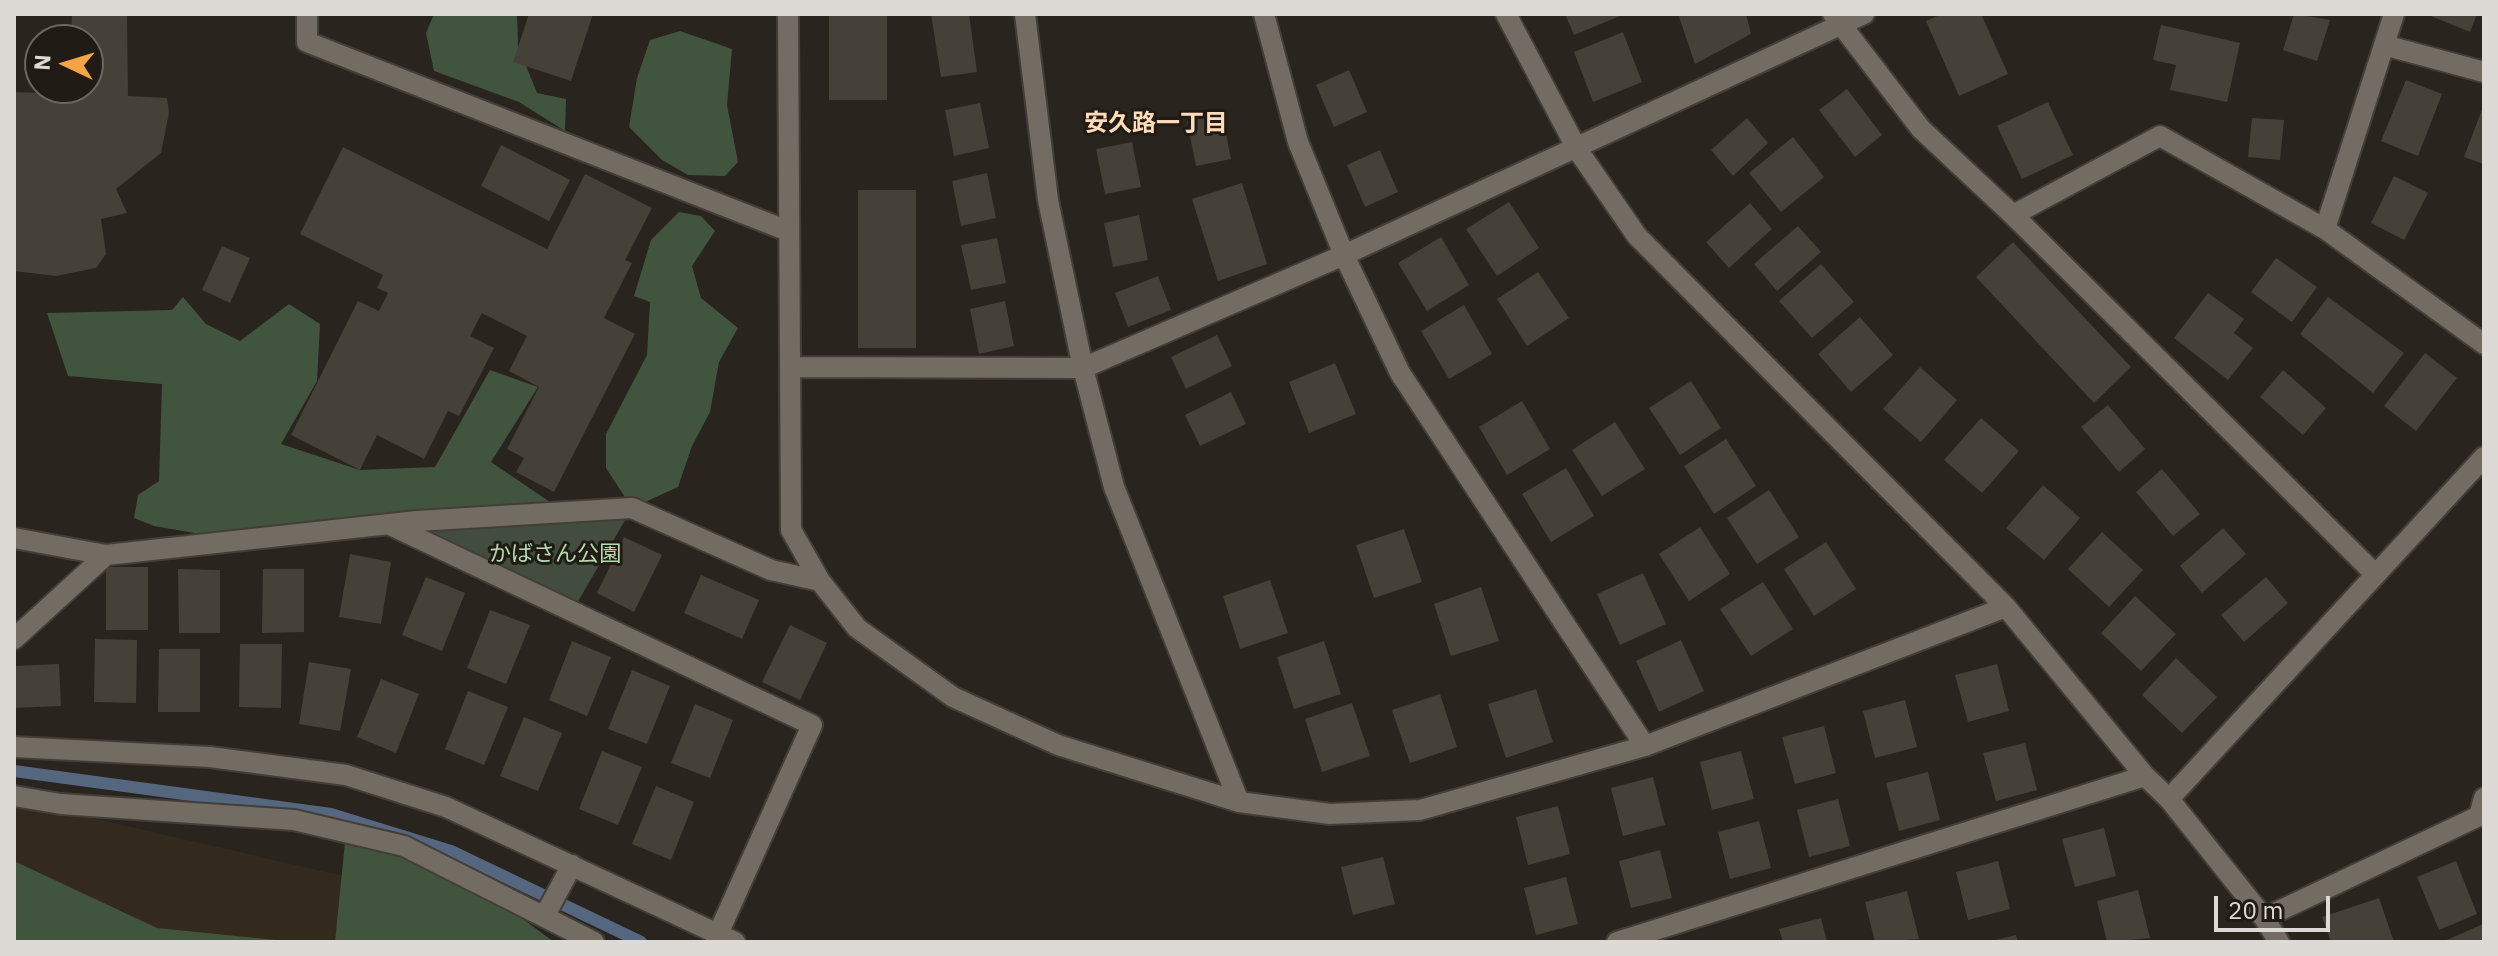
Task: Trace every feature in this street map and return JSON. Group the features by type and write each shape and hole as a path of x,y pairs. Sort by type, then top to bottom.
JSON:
{"street":[{"path":"307,14 307,42 788,231"},
{"path":"788,14 791,530 820,581 857,628 953,697 1058,745 1239,802 1330,814 1420,810 1645,746 2006,607"},
{"path":"1025,14 1048,200 1083,368 1114,487 1239,802"},
{"path":"1264,14 1298,142 1344,255 1400,373 1645,746"},
{"path":"1506,14 1577,149 1637,236 2006,607 2145,776 2169,799 2264,918 2279,942"},
{"path":"792,367 1083,368 1344,255 1577,149 1836,20 1864,14"},
{"path":"2325,229 2394,14"},
{"path":"1836,20 1921,129 2013,215 2374,573"},
{"path":"2384,45 2484,72"},
{"path":"2013,215 2160,136 2325,229 2484,344"},
{"path":"2169,799 2484,457"},
{"path":"14,538 106,555 387,524 632,508 771,570 820,581"},
{"path":"14,747 210,757 346,775 446,807 726,938 812,725 387,524"},
{"path":"14,639 106,555"},
{"path":"1617,942 2145,776"},
{"path":"14,796 61,804 294,820 404,846 594,942"},
{"path":"2264,918 2482,813"},
{"path":"544,917 572,865"}],"shaded area":[{"path":"14,800 361,880 534,942 14,942"}],"green space":[{"path":"434,14 517,14 518,46 537,93 566,99 565,131 519,102 434,71 426,33"},
{"path":"680,31 732,49 727,105 738,162 725,176 688,175 662,160 629,127 637,78 650,40"},
{"path":"679,212 701,216 715,231 692,266 701,298 738,328 719,362 710,412 692,446 678,487 632,508 606,468 606,434 647,355 650,302 634,296 651,240"},
{"path":"183,297 206,324 240,341 289,304 320,324 317,381 281,444 360,470 435,467 490,370 538,387 491,462 550,502 544,513 200,534 154,526 134,518 138,495 159,481 162,384 68,376 47,313 172,310"},
{"name":"かばさん公園","path":"632,508 572,612 387,524"},
{"path":"346,832 466,877 554,942 335,942"},
{"path":"14,861 157,928 296,942 14,942"}],"building":[{"path":"72,14 127,14 128,96 167,98 169,113 161,153 116,189 127,213 101,219 106,254 96,268 56,276 14,271 14,92 24,92 24,104 104,104 104,24 72,24"},
{"path":"529,14 593,14 571,81 513,62"},
{"path":"829,14 887,14 887,100 829,100"},
{"path":"931,14 969,14 977,72 941,77"},
{"path":"1565,14 1625,14 1574,35"},
{"path":"1678,14 1746,14 1751,34 1695,64"},
{"path":"1942,14 1981,14 2008,74 1959,96 1926,21"},
{"path":"2294,14 2330,20 2317,61 2283,50"},
{"path":"2426,14 2477,14 2470,32"},
{"path":"2161,25 2240,43 2227,102 2170,90 2176,65 2153,60"},
{"path":"1623,32 1642,82 1593,102 1574,52"},
{"path":"1349,70 1367,112 1334,127 1316,85"},
{"path":"2406,80 2442,94 2418,156 2381,141"},
{"path":"1847,89 1882,135 1855,157 1819,110"},
{"path":"2048,102 2073,155 2022,179 1997,126"},
{"path":"980,103 989,148 954,156 945,110"},
{"path":"2484,104 2484,164 2464,157"},
{"path":"1222,114 1231,159 1196,166 1187,121"},
{"path":"1747,118 1768,143 1733,176 1711,150"},
{"path":"2252,118 2284,120 2280,160 2248,157"},
{"path":"1793,137 1824,177 1781,212 1749,173"},
{"path":"1132,142 1141,187 1105,194 1096,149"},
{"path":"501,145 570,180 549,221 481,186"},
{"path":"343,147 547,249 585,174 652,208 625,260 632,263 604,318 635,334 554,492 516,472 524,458 507,449 539,387 509,371 527,336 482,313 470,336 494,348 459,416 448,411 424,459 377,435 360,470 291,435 358,301 379,311 388,293 377,288 383,275 300,234"},
{"path":"1380,150 1398,192 1365,207 1347,165"},
{"path":"987,173 996,218 961,226 952,181"},
{"path":"2394,176 2428,193 2404,240 2371,223"},
{"path":"1242,183 1267,264 1218,281 1192,199"},
{"path":"858,190 916,190 916,348 858,348"},
{"path":"1509,202 1539,248 1497,276 1466,229"},
{"path":"1750,203 1772,229 1729,268 1706,242"},
{"path":"1139,215 1148,260 1113,267 1104,223"},
{"path":"1798,226 1821,252 1777,291 1754,264"},
{"path":"1441,237 1469,285 1427,311 1398,263"},
{"path":"997,238 1006,283 971,290 961,245"},
{"path":"2013,242 2131,367 2094,403 1976,277"},
{"path":"222,246 250,258 230,303 202,290"},
{"path":"2276,258 2317,287 2292,322 2251,292"},
{"path":"1821,264 1854,302 1812,338 1779,301"},
{"path":"1538,272 1569,318 1527,346 1497,299"},
{"path":"1158,276 1171,310 1128,327 1115,293"},
{"path":"2208,293 2244,319 2234,333 2253,348 2228,380 2174,338"},
{"path":"2328,297 2404,353 2373,393 2300,334"},
{"path":"1005,301 1014,346 979,354 970,309"},
{"path":"1464,305 1492,354 1449,379 1421,331"},
{"path":"1860,317 1893,355 1851,392 1818,354"},
{"path":"1217,335 1232,366 1186,389 1171,357"},
{"path":"2425,353 2457,378 2416,431 2384,406"},
{"path":"1335,363 1356,414 1309,433 1289,382"},
{"path":"1920,367 1957,400 1921,442 1883,409"},
{"path":"2283,370 2326,408 2303,435 2260,397"},
{"path":"1691,381 1721,428 1680,455 1649,408"},
{"path":"1231,392 1246,424 1200,446 1185,415"},
{"path":"1522,401 1550,449 1507,475 1479,427"},
{"path":"2108,405 2145,449 2119,472 2081,427"},
{"path":"1981,418 2019,451 1982,493 1944,460"},
{"path":"1615,422 1645,469 1602,496 1572,450"},
{"path":"1726,439 1756,486 1714,514 1684,466"},
{"path":"1566,468 1594,516 1551,542 1522,494"},
{"path":"2162,469 2200,514 2173,536 2136,492"},
{"path":"2043,485 2080,518 2044,560 2006,528"},
{"path":"1769,490 1799,537 1757,564 1727,518"},
{"path":"1700,527 1730,574 1689,601 1659,554"},
{"path":"2223,528 2246,554 2202,593 2180,566"},
{"path":"1404,529 1422,582 1374,598 1356,545"},
{"path":"2102,532 2143,570 2109,607 2068,569"},
{"path":"624,537 662,555 634,612 597,593"},
{"path":"1826,542 1856,589 1814,616 1784,569"},
{"path":"350,554 391,562 381,624 339,617"},
{"path":"106,567 148,567 148,630 106,630"},
{"path":"178,569 220,570 220,633 179,633"},
{"path":"263,569 304,569 304,632 262,633"},
{"path":"1643,573 1666,624 1620,645 1597,594"},
{"path":"701,575 759,600 742,639 684,613"},
{"path":"426,577 465,593 442,651 402,635"},
{"path":"2266,577 2288,603 2244,642 2221,615"},
{"path":"1270,580 1288,633 1240,649 1223,596"},
{"path":"1763,582 1793,629 1751,656 1720,609"},
{"path":"1481,587 1499,641 1451,656 1434,604"},
{"path":"2135,596 2176,634 2141,671 2101,633"},
{"path":"490,610 530,625 506,684 467,668"},
{"path":"790,625 827,643 800,700 762,682"},
{"path":"95,639 137,640 136,703 94,702"},
{"path":"1681,640 1704,691 1659,712 1636,661"},
{"path":"572,641 611,657 587,716 549,700"},
{"path":"1324,641 1341,694 1294,709 1277,657"},
{"path":"240,644 282,644 281,708 239,707"},
{"path":"159,649 200,649 200,712 158,712"},
{"path":"2176,658 2217,697 2182,733 2142,695"},
{"path":"309,662 351,669 340,731 299,724"},
{"path":"59,664 61,706 14,708 14,666"},
{"path":"1997,664 2009,711 1968,722 1955,675"},
{"path":"632,670 670,686 647,744 608,729"},
{"path":"381,679 419,694 396,753 357,737"},
{"path":"1536,689 1553,742 1506,758 1488,704"},
{"path":"468,691 508,707 484,765 445,749"},
{"path":"1440,694 1457,747 1410,763 1392,710"},
{"path":"1905,700 1917,747 1875,758 1863,711"},
{"path":"1352,703 1370,756 1322,772 1305,719"},
{"path":"695,704 733,720 710,778 671,763"},
{"path":"524,717 562,733 538,791 500,776"},
{"path":"1824,726 1836,773 1795,784 1782,737"},
{"path":"2025,743 2037,790 1996,801 1983,753"},
{"path":"602,751 642,767 618,825 579,809"},
{"path":"1741,751 1754,799 1712,810 1700,762"},
{"path":"1928,772 1940,820 1899,831 1886,783"},
{"path":"1653,777 1665,825 1623,836 1611,788"},
{"path":"656,786 694,802 671,860 632,844"},
{"path":"1838,799 1850,846 1809,857 1797,810"},
{"path":"1558,806 1570,854 1528,865 1516,817"},
{"path":"1759,821 1771,868 1730,879 1718,832"},
{"path":"2104,828 2116,876 2075,887 2062,839"},
{"path":"1660,850 1672,898 1631,908 1619,861"},
{"path":"1383,857 1395,904 1353,915 1341,867"},
{"path":"1998,861 2010,909 1968,920 1956,872"},
{"path":"2456,861 2477,914 2439,930 2417,877"},
{"path":"1566,877 1578,924 1536,935 1524,888"},
{"path":"2138,890 2150,938 2107,942 2097,901"},
{"path":"1907,891 1919,939 1875,942 1865,902"},
{"path":"2379,898 2394,942 2331,942 2322,917"},
{"path":"1821,918 1827,942 1783,942 1779,929"},
{"path":"2483,924 2484,942 2442,942"},
{"path":"2016,935 2018,942 1992,942 1992,941"}],"waterway":[{"path":"14,771 331,814 451,851 641,942"}],"district":[{"name":"安久路一丁目","path":"1156,124"}]}
